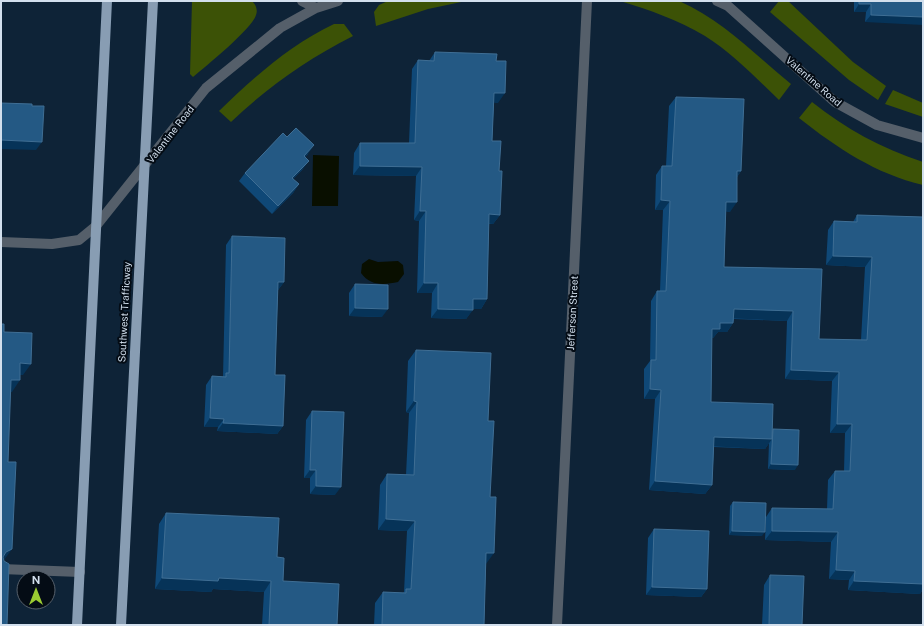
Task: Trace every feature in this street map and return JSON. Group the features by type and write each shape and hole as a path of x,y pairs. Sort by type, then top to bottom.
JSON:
{"main road":[{"path":"77,625 106,1"},
{"name":"Southwest Trafficway","path":"121,625 153,1"}],"street":[{"path":"302,1 316,8"},
{"name":"Valentine Road","path":"1,242 52,244 78,240 96,226 206,88 280,28 316,8 338,1"},
{"name":"Jefferson Street","path":"557,625 587,1"},
{"name":"Valentine Road","path":"717,1 728,6 835,102 878,125 923,138"},
{"path":"1,569 80,572"}],"green space":[{"path":"192,1 252,1 256,6 257,11 253,21 238,38 193,77 190,74"},
{"path":"388,1 466,1 428,9 376,26 374,12 379,5"},
{"path":"620,1 679,1 710,18 724,28 791,84 779,100 734,58 705,36 664,16"},
{"path":"779,1 788,1 853,62 886,86 878,100 849,80 770,12"},
{"path":"334,24 344,24 353,36 319,54 289,74 259,97 231,122 219,111 273,63 302,42"},
{"path":"893,90 923,103 923,117 885,104"},
{"path":"812,102 838,121 864,137 893,151 923,162 923,185 873,167 828,140 813,129 799,118"}],"shaded area":[{"path":"313,155 339,156 338,206 312,206"},
{"path":"369,259 378,262 398,261 403,265 404,274 398,282 378,284 373,282 361,273 362,264"}],"building":[{"path":"859,1 923,1 923,17 871,15 871,4 859,4"},
{"path":"435,52 497,54 496,61 506,61 505,93 494,93 492,141 501,141 499,171 502,171 500,215 489,214 487,299 473,299 473,310 438,309 438,283 424,283 426,211 420,211 422,167 360,166 360,143 415,143 418,60 434,61"},
{"path":"676,97 744,99 741,171 737,171 737,202 726,202 724,267 822,269 819,339 867,340 872,257 833,256 834,221 857,222 857,215 923,217 923,584 854,581 855,571 836,570 838,532 772,531 772,508 833,509 835,471 850,471 852,424 837,424 839,372 791,370 793,311 734,309 733,323 720,323 720,329 712,329 711,402 773,404 772,439 714,437 712,485 655,481 661,390 650,389 651,360 656,360 657,291 666,291 670,201 661,200 662,166 672,166"},
{"path":"1,103 44,106 42,142 1,140"},
{"path":"296,128 314,145 304,156 309,161 292,178 299,184 278,206 245,173 283,133 287,137"},
{"path":"232,236 285,238 284,282 278,282 275,375 285,375 283,426 223,423 224,419 210,418 212,376 226,377 226,373 229,373"},
{"path":"355,284 388,285 388,309 355,308"},
{"path":"1,324 4,324 4,332 32,333 31,364 20,363 20,380 11,380 8,462 16,462 12,549 6,552 3,557 4,561 9,564 7,625 1,625"},
{"path":"416,350 491,353 488,421 494,421 490,497 496,497 494,553 486,553 484,625 382,625 383,592 406,593 406,589 411,589 415,521 386,519 387,474 414,475 417,402 414,401"},
{"path":"312,411 344,412 341,487 316,486 316,470 310,470"},
{"path":"773,429 799,430 798,465 771,464"},
{"path":"733,502 766,503 765,532 732,531"},
{"path":"166,513 279,518 277,557 284,558 283,581 339,584 337,625 269,625 271,581 219,578 218,581 162,578"},
{"path":"654,529 709,531 707,589 652,587"},
{"path":"770,575 804,576 802,625 769,625"}]}
